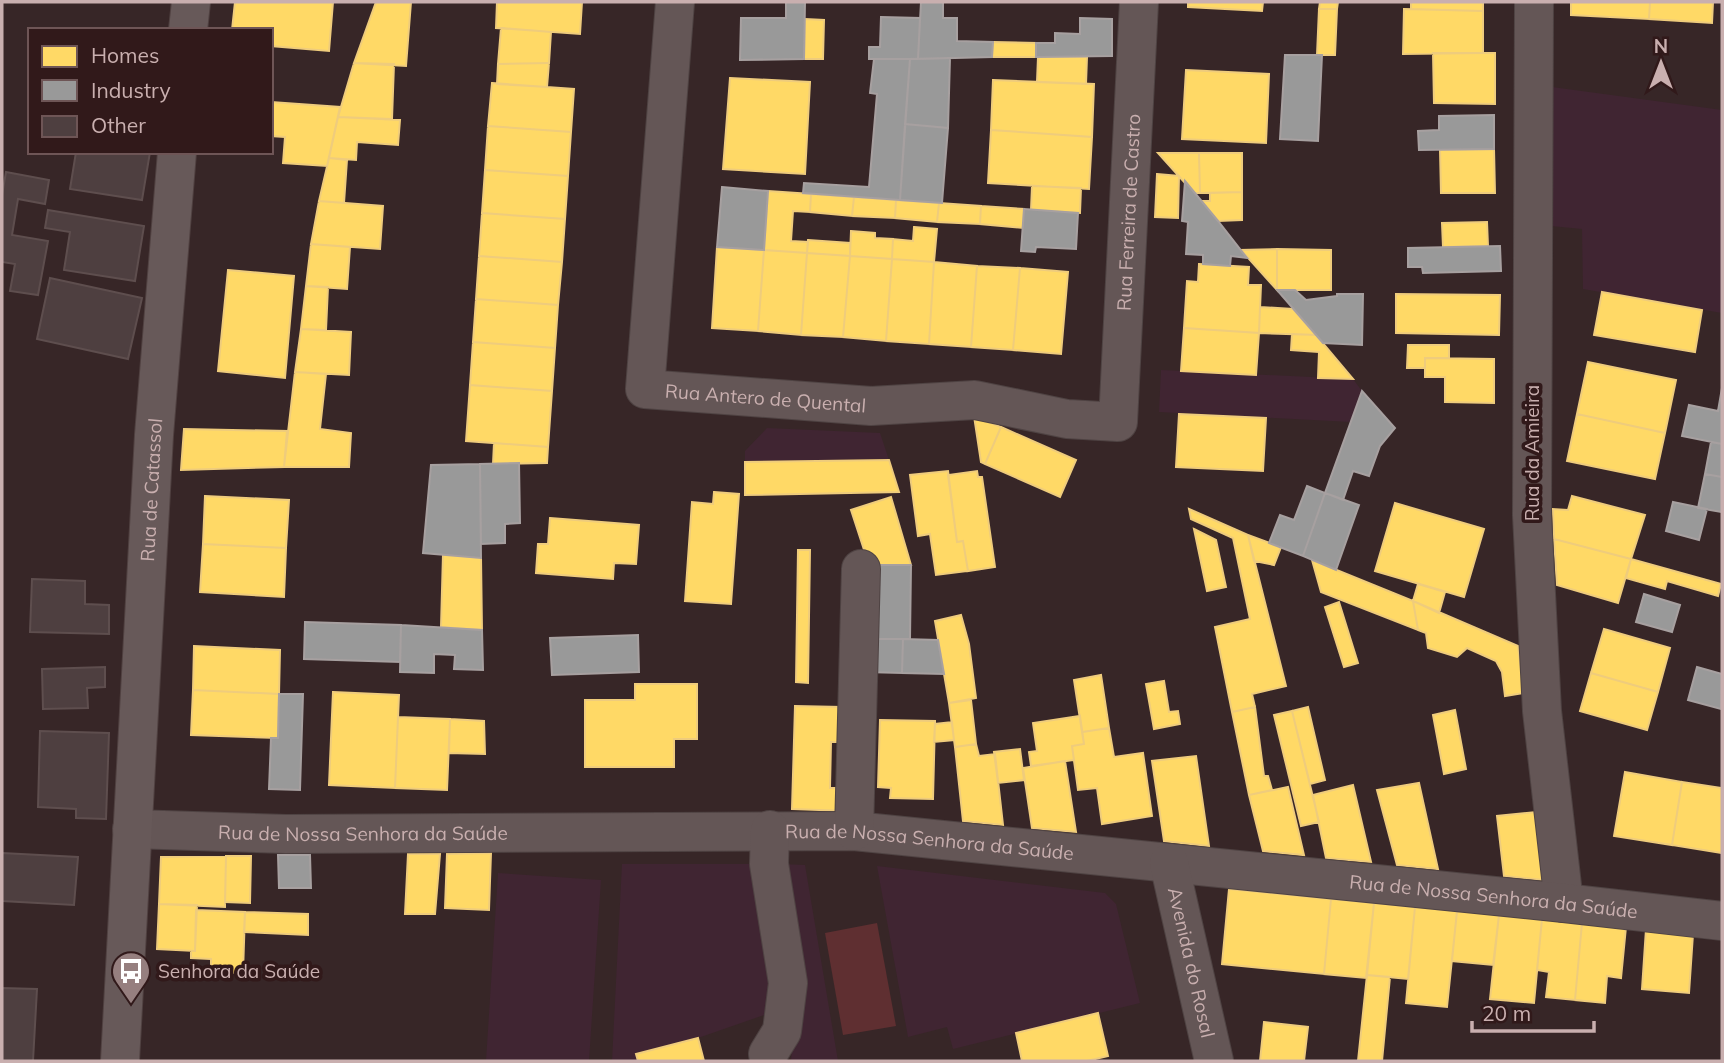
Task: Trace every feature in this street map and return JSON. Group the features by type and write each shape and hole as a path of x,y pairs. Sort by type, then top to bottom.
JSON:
{"main road":[{"path":"188,28 191,2"},
{"name":"Rua de Catassol","path":"120,1061 155,422 177,154"}],"street":[{"name":"Rua Antero de Quental","path":"675,2 645,389 871,406 975,400 1067,419 1118,422"},
{"name":"Rua Ferreira de Castro","path":"1118,422 1139,2"},
{"name":"Rua da Amieira","path":"1534,2 1532,514 1542,711 1564,903"},
{"path":"854,831 861,569"},
{"name":"Rua de Nossa Senhora da Saúde","path":"132,829 286,834 854,831 1722,921"},
{"path":"768,1054 782,1031 788,983 769,864 770,830"},
{"name":"Avenida do Rosal","path":"1169,863 1214,1061"}],"shaded area":[{"path":"1552,87 1722,110 1722,313 1583,289 1582,229 1551,226"},
{"path":"1161,370 1353,379 1362,391 1351,422 1159,412"},
{"path":"767,428 880,433 889,460 745,462 745,451"},
{"path":"622,864 761,864 772,983 764,1015 698,1038 636,1053 638,1061 612,1061"},
{"path":"780,864 805,865 838,1061 791,1061 798,982"},
{"path":"877,866 1105,893 1116,904 1140,1003 953,1049 947,1027 908,1037"},
{"path":"498,873 601,880 589,1061 486,1061"},
{"path":"877,923 896,1026 843,1035 825,933"}],"building: Homes":[{"path":"235,2 333,2 329,51 273,46 273,28 232,28"},
{"path":"376,2 411,2 406,66 354,63"},
{"path":"497,2 582,2 580,34 496,28"},
{"path":"1188,2 1263,2 1262,11 1188,7"},
{"path":"1320,2 1338,2 1337,9 1319,9"},
{"path":"1411,2 1483,2 1483,11 1411,9"},
{"path":"1571,2 1650,2 1649,19 1571,15"},
{"path":"1650,2 1713,2 1712,23 1649,19"},
{"path":"1319,9 1337,9 1335,55 1317,55"},
{"path":"1404,9 1483,11 1483,53 1403,54"},
{"path":"805,19 824,20 823,59 804,59"},
{"path":"501,28 551,32 549,63 498,64"},
{"path":"993,42 1036,43 1036,57 992,57"},
{"path":"1433,53 1495,53 1495,104 1434,103"},
{"path":"1038,57 1087,57 1086,84 1037,82"},
{"path":"354,63 394,64 392,119 338,117"},
{"path":"549,63 547,87 497,84 498,64"},
{"path":"1186,70 1269,74 1266,143 1182,139"},
{"path":"730,78 810,82 805,174 723,169"},
{"path":"993,80 1094,84 1092,137 991,130"},
{"path":"492,83 574,89 571,132 488,126"},
{"path":"273,102 340,107 327,166 283,163 285,137 273,136"},
{"path":"338,117 400,120 398,145 357,142 356,160 329,158"},
{"path":"488,126 571,132 568,176 485,170"},
{"path":"991,130 1092,137 1089,189 988,183"},
{"path":"1494,149 1495,193 1441,193 1440,150"},
{"path":"1158,153 1199,153 1200,193 1194,193"},
{"path":"1199,153 1242,153 1242,192 1200,193"},
{"path":"329,158 347,160 344,203 319,201"},
{"path":"485,170 568,176 565,219 482,213"},
{"path":"1157,174 1179,176 1178,218 1155,217"},
{"path":"1032,186 1081,188 1080,213 1031,210"},
{"path":"768,191 811,194 810,212 793,211 791,241 808,242 807,253 764,250"},
{"path":"1242,192 1242,220 1218,221 1201,201 1210,201 1210,193"},
{"path":"811,194 854,197 852,216 810,212"},
{"path":"854,197 896,200 895,218 852,216"},
{"path":"896,200 939,203 937,222 895,218"},
{"path":"319,201 383,206 380,249 311,244"},
{"path":"939,203 981,206 980,224 937,222"},
{"path":"981,206 1024,209 1023,228 980,224"},
{"path":"482,213 565,219 562,262 479,256"},
{"path":"1487,222 1488,246 1443,247 1442,223"},
{"path":"914,227 937,229 934,262 892,259 893,239 913,241"},
{"path":"851,231 875,233 875,238 893,239 892,259 850,256"},
{"path":"808,240 850,243 850,256 807,253"},
{"path":"311,244 350,247 347,289 306,286"},
{"path":"717,247 764,250 758,331 712,328"},
{"path":"1277,249 1277,290 1241,250"},
{"path":"1277,249 1331,250 1331,290 1277,290"},
{"path":"764,250 807,253 801,335 758,331"},
{"path":"807,253 850,256 843,337 801,335"},
{"path":"479,256 562,262 558,305 476,299"},
{"path":"850,256 892,259 886,341 843,337"},
{"path":"892,259 934,262 929,344 886,341"},
{"path":"934,262 977,266 971,347 929,344"},
{"path":"1199,264 1249,267 1248,285 1261,285 1259,333 1184,328 1187,281 1198,282"},
{"path":"977,266 1020,268 1013,350 971,347"},
{"path":"1020,268 1068,272 1061,354 1013,350"},
{"path":"228,270 294,276 285,378 218,371"},
{"path":"306,286 328,287 326,330 301,329"},
{"path":"1602,292 1702,310 1695,352 1594,335"},
{"path":"1396,294 1500,295 1499,335 1396,333"},
{"path":"476,299 558,305 555,348 473,342"},
{"path":"1260,307 1293,309 1316,335 1259,333"},
{"path":"1184,328 1259,333 1256,375 1181,371"},
{"path":"301,329 351,332 349,375 295,372"},
{"path":"1292,334 1316,335 1353,379 1318,378 1319,352 1291,350"},
{"path":"473,342 555,348 552,391 470,385"},
{"path":"1408,345 1449,345 1449,358 1425,358 1425,368 1407,368"},
{"path":"1425,358 1494,359 1494,403 1445,402 1445,377 1425,377"},
{"path":"1588,362 1676,380 1665,433 1577,414"},
{"path":"295,372 326,374 320,429 351,433 349,467 284,467"},
{"path":"470,385 552,391 548,447 466,441"},
{"path":"1179,414 1266,418 1263,471 1176,467"},
{"path":"1577,414 1665,433 1655,479 1567,461"},
{"path":"974,416 1001,427 985,464 981,462"},
{"path":"1001,427 1076,460 1060,497 985,464"},
{"path":"184,429 287,431 284,467 181,470"},
{"path":"494,443 548,447 547,463 493,464"},
{"path":"889,460 899,492 745,495 745,462"},
{"path":"948,471 957,542 963,541 968,571 936,575 930,534 918,536 910,475"},
{"path":"977,471 978,477 982,477 995,567 968,571 963,541 957,542 948,475"},
{"path":"714,492 739,494 731,604 685,601 692,502 713,504"},
{"path":"205,496 289,500 286,548 203,544"},
{"path":"1572,496 1645,515 1631,559 1554,539 1553,509 1568,510"},
{"path":"891,497 911,565 869,565 851,510"},
{"path":"1395,503 1484,529 1464,597 1375,571"},
{"path":"1189,509 1248,535 1286,686 1252,694 1255,707 1232,712 1215,627 1250,619 1233,538 1191,519"},
{"path":"550,518 639,525 636,564 614,563 613,579 536,573 538,544 548,544"},
{"path":"1194,529 1216,540 1226,587 1207,591"},
{"path":"1248,535 1281,547 1274,565 1254,561"},
{"path":"1554,539 1631,559 1618,603 1557,585"},
{"path":"203,544 286,548 284,597 200,592"},
{"path":"798,550 810,550 808,683 796,682"},
{"path":"443,554 481,558 482,630 441,627"},
{"path":"1631,559 1721,584 1718,596 1667,581 1665,589 1626,578"},
{"path":"1312,560 1413,601 1418,630 1321,592"},
{"path":"1418,584 1445,592 1439,613 1413,601"},
{"path":"1413,601 1518,646 1524,693 1505,696 1502,672 1496,661 1467,648 1457,657 1428,648 1426,633 1418,630"},
{"path":"1339,602 1358,663 1344,667 1325,607"},
{"path":"961,615 969,644 976,698 949,703 935,621"},
{"path":"1604,629 1670,648 1658,692 1591,673"},
{"path":"194,646 280,650 279,694 193,690"},
{"path":"1591,673 1658,692 1647,730 1580,711"},
{"path":"1101,675 1109,728 1082,732 1074,680"},
{"path":"1164,681 1169,712 1178,711 1180,724 1154,729 1146,684"},
{"path":"635,684 697,684 697,739 674,739 674,767 585,767 585,700 635,700"},
{"path":"193,690 279,694 278,738 191,735"},
{"path":"333,692 399,695 395,788 329,785"},
{"path":"971,700 976,744 955,747 949,703"},
{"path":"795,706 842,707 841,742 831,742 830,788 847,788 846,811 792,809"},
{"path":"1255,707 1264,776 1268,776 1272,790 1249,795 1232,712"},
{"path":"1308,707 1325,780 1310,784 1292,711"},
{"path":"1455,710 1466,769 1444,774 1433,715"},
{"path":"1292,711 1319,822 1301,826 1274,715"},
{"path":"1080,716 1084,744 1072,746 1074,760 1031,766 1029,752 1037,751 1033,723"},
{"path":"398,717 450,719 447,790 395,788"},
{"path":"450,719 484,721 485,754 449,753"},
{"path":"880,720 935,721 933,799 890,798 891,788 878,787"},
{"path":"952,722 954,740 934,742 935,724"},
{"path":"1109,728 1114,757 1143,753 1152,816 1102,824 1097,788 1078,790 1072,746 1084,744 1082,732"},
{"path":"976,744 979,756 995,754 1003,825 963,821 955,747"},
{"path":"1020,749 1024,780 998,783 994,752"},
{"path":"1196,756 1209,846 1164,841 1152,761"},
{"path":"1065,761 1076,832 1032,828 1023,768"},
{"path":"1625,772 1682,782 1672,845 1614,836"},
{"path":"1682,782 1722,788 1722,853 1672,845"},
{"path":"1419,783 1438,869 1397,865 1377,790"},
{"path":"1353,785 1371,862 1326,858 1313,795"},
{"path":"1288,787 1304,855 1263,851 1249,795"},
{"path":"1536,812 1543,880 1504,876 1497,816"},
{"path":"491,853 489,910 445,908 447,854"},
{"path":"408,854 440,854 435,914 405,914"},
{"path":"226,856 225,907 159,904 161,857"},
{"path":"226,856 251,856 250,903 225,902"},
{"path":"1229,889 1331,899 1324,974 1222,964"},
{"path":"1331,899 1374,903 1366,978 1324,974"},
{"path":"1374,903 1415,907 1408,979 1367,975"},
{"path":"159,904 197,905 195,951 157,949"},
{"path":"1415,907 1457,911 1447,1007 1406,1003"},
{"path":"196,910 245,912 243,973 211,972 211,959 191,958 191,951 195,951"},
{"path":"1457,911 1499,915 1493,965 1452,961"},
{"path":"245,912 308,914 308,935 244,932"},
{"path":"1499,915 1542,919 1534,1003 1490,999"},
{"path":"1542,919 1582,923 1575,1000 1546,997 1549,972 1537,970"},
{"path":"1582,923 1626,927 1621,978 1607,976 1605,1003 1575,1000"},
{"path":"1646,929 1693,934 1689,993 1642,989"},
{"path":"1367,975 1390,977 1382,1061 1358,1061"},
{"path":"1098,1013 1108,1056 1087,1061 1022,1061 1016,1033"},
{"path":"1264,1022 1308,1027 1304,1061 1260,1061"},
{"path":"698,1038 704,1061 638,1061 636,1054"}],"building: Industry":[{"path":"786,2 805,2 804,59 740,60 741,18 786,18"},
{"path":"921,2 943,2 943,18 957,18 957,41 993,42 992,57 918,59"},
{"path":"881,17 920,18 918,59 869,59 869,47 880,47"},
{"path":"1080,18 1112,19 1112,56 1036,57 1036,43 1055,43 1055,33 1080,34"},
{"path":"1285,55 1322,55 1318,141 1280,139"},
{"path":"950,58 948,128 905,124 910,59"},
{"path":"874,59 910,59 900,200 803,193 804,183 869,187 877,94 870,93"},
{"path":"1494,115 1494,149 1419,150 1418,131 1439,130 1439,116"},
{"path":"905,124 948,128 942,203 900,200"},
{"path":"1185,181 1247,258 1231,256 1230,266 1203,264 1203,255 1186,254 1188,222 1182,221"},
{"path":"722,187 768,191 764,250 717,247"},
{"path":"1024,209 1078,213 1076,249 1036,247 1035,252 1021,251"},
{"path":"1500,246 1501,271 1423,273 1422,267 1408,267 1408,248"},
{"path":"1277,290 1295,290 1306,300 1337,294 1363,294 1362,345 1323,343"},
{"path":"1722,388 1722,444 1682,436 1689,405 1718,411"},
{"path":"1362,391 1395,428 1380,446 1369,476 1353,471 1343,500 1325,493"},
{"path":"1711,442 1722,444 1722,477 1705,474"},
{"path":"519,463 520,523 505,524 505,543 481,544 480,464"},
{"path":"480,464 481,558 423,553 431,465"},
{"path":"1705,474 1722,477 1722,512 1698,508"},
{"path":"1307,486 1325,493 1303,556 1269,543 1280,515 1294,520"},
{"path":"1325,493 1359,505 1336,570 1303,556"},
{"path":"1673,502 1707,509 1699,540 1666,531"},
{"path":"875,565 911,565 910,639 874,639"},
{"path":"1644,594 1680,605 1672,632 1636,622"},
{"path":"305,622 401,625 400,662 304,659"},
{"path":"401,625 482,630 483,670 454,669 455,655 434,654 434,673 400,672"},
{"path":"638,635 639,672 552,675 550,638"},
{"path":"874,639 903,639 902,673 866,672"},
{"path":"903,639 938,640 944,674 902,673"},
{"path":"1697,667 1722,674 1721,709 1688,700"},
{"path":"279,694 303,694 300,790 269,789 271,738 278,738"},
{"path":"278,855 310,855 311,888 279,888"}],"building: Other":[{"path":"76,154 150,154 142,200 70,189"},
{"path":"6,172 49,180 45,204 18,199 12,235 48,241 38,295 10,291 15,264 2,262 2,195"},
{"path":"48,210 144,226 135,281 64,270 70,232 45,228"},
{"path":"50,278 142,298 128,359 37,339"},
{"path":"32,579 85,581 85,604 109,605 109,634 30,632"},
{"path":"105,667 105,687 87,688 88,708 43,709 42,669"},
{"path":"40,731 109,733 106,819 76,818 76,809 38,807"},
{"path":"2,853 78,857 74,905 2,901"},
{"path":"2,988 37,989 33,1061 2,1061"}],"place":[{"name":"Senhora da Saúde","path":"131,1005"}]}
